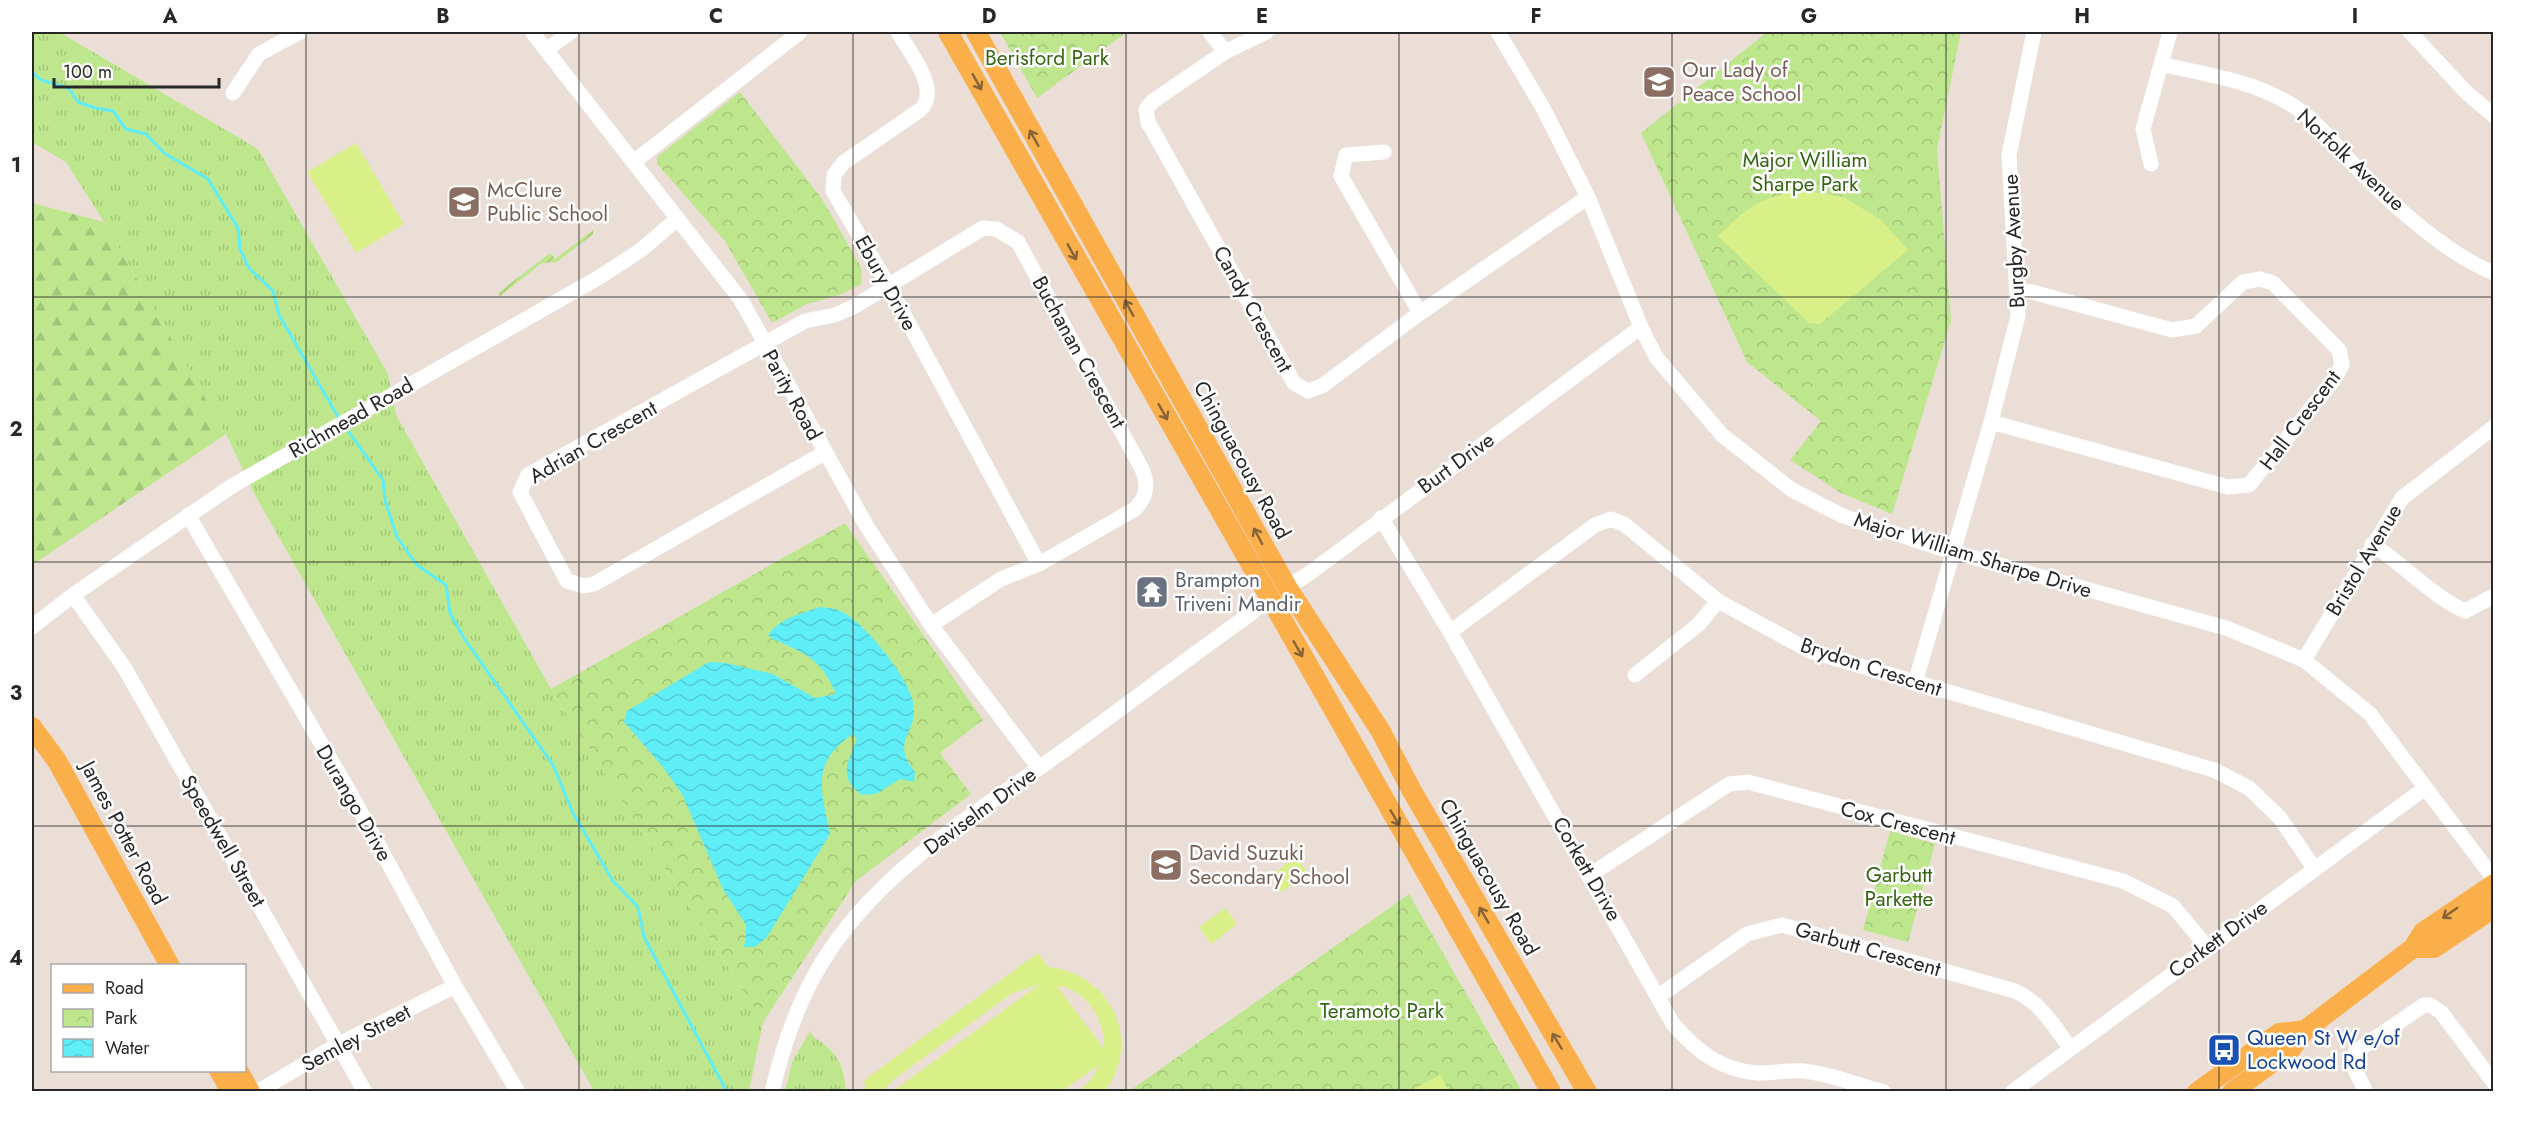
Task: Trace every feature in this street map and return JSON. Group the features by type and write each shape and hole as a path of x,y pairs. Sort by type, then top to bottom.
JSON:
{"main road":[{"name":"Chinguacousy Road","path":"948,32 1278,592 1380,730 1412,791 1587,1092"},
{"name":"Chinguacousy Road","path":"975,32 1551,1092"},
{"name":"James Potter Road","path":"32,727 57,760 169,964"},
{"path":"2232,1092 2291,1049 2305,1030 2412,948 2423,932 2493,884"},
{"path":"2412,948 2434,948 2493,908"},
{"path":"2197,1092 2279,1033 2305,1030"},
{"path":"2216,1092 2216,1088 2279,1043 2279,1033"},
{"path":"2238,1092 2264,1072 2268,1066"},
{"path":"220,1072 231,1092"},
{"path":"239,1072 250,1092"}],"street":[{"path":"233,93 259,54 300,32"},
{"name":"Parity Road","path":"532,32 635,161 741,300 866,525 931,625 1039,768"},
{"path":"546,50 570,32"},
{"path":"635,161 800,32"},
{"name":"Ebury Drive","path":"898,32 928,87 928,100 920,110 837,168 832,183 833,191 888,285 1039,564"},
{"path":"1210,32 1225,52"},
{"name":"Candy Crescent","path":"1266,32 1225,52 1154,101 1146,109 1148,122 1294,383 1308,392 1322,386 1420,314 1588,197"},
{"name":"Major William Sharpe Drive","path":"1498,32 1543,108 1588,197 1641,327 1656,357 1722,435 1792,490 1852,519 1891,534 2226,628 2304,660 2370,714 2493,879"},
{"name":"Burgby Avenue","path":"1915,683 1991,422 2018,316 2009,155 2034,32"},
{"path":"2151,164 2143,129 2170,32"},
{"path":"2410,32 2466,92 2493,116"},
{"name":"Norfolk Avenue","path":"2161,64 2254,86 2287,101 2306,114 2378,190 2469,263 2493,273"},
{"path":"1384,152 1346,155 1341,176 1420,314"},
{"name":"Richmead Road","path":"32,627 73,595 188,515 305,444 598,278 641,250 677,219"},
{"name":"Buchanan Crescent","path":"764,344 805,321 835,315 855,306 982,228 996,229 1008,234 1018,242 1137,459 1147,486 1141,503 1135,509 1039,564 1001,579 931,625"},
{"name":"Hall Crescent","path":"1991,422 2228,487 2250,485 2333,381 2342,365 2338,350 2273,283 2260,279 2243,282 2196,326 2172,330 2032,292 2018,291"},
{"name":"Burt Drive","path":"1278,592 1307,575 1641,327"},
{"name":"Adrian Crescent","path":"764,344 528,475 520,492 538,529 567,581 584,586 594,584 824,453"},
{"name":"Bristol Avenue","path":"2304,660 2372,544 2402,498 2493,427"},
{"name":"Durango Drive","path":"188,515 352,798 455,986 518,1092"},
{"name":"Corkett Drive","path":"1381,518 1450,632 1673,1024 1694,1049 1724,1066 1756,1072 1803,1071 1838,1078 1884,1092"},
{"name":"Brydon Crescent","path":"1450,632 1595,525 1611,519 1624,524 1718,601 1810,651 2214,770 2249,788 2280,818 2314,868"},
{"path":"2372,544 2402,564 2449,604 2465,611 2493,596"},
{"name":"Daviselm Drive","path":"771,1092 804,997 821,964 878,892 922,854 1278,592"},
{"name":"Speedwell Street","path":"73,595 124,667 339,1044 364,1092"},
{"path":"1635,675 1699,624 1718,601"},
{"name":"Cox Crescent","path":"1590,875 1729,784 1748,782 2122,881 2173,906 2207,947"},
{"name":"Corkett Drive","path":"2012,1092 2425,788"},
{"name":"Garbutt Crescent","path":"1659,996 1747,934 1782,925 2015,991 2030,998 2041,1008 2070,1048"},
{"name":"Semley Street","path":"257,1092 339,1044 455,986"},
{"path":"2366,1092 2353,1066 2355,1052 2424,1005 2430,1005 2441,1012 2493,1083"}],"green space":[{"path":"32,32 59,32 258,149 388,374 396,415 551,689 763,1022 749,1091 594,1091 255,495 226,434 104,222 66,162 32,142"},
{"name":"Berisford Park","path":"1000,32 1127,32 1037,98"},
{"name":"Major William Sharpe Park","path":"1767,32 1961,32 1937,149 1951,321 1892,514 1841,493 1790,460 1821,421 1747,362 1641,133"},
{"path":"740,92 822,199 862,269 861,284 839,295 807,304 772,323 725,241 657,164 657,157"},
{"path":"356,143 404,224 356,253 307,172"},
{"path":"1804,191 1843,197 1880,219 1908,250 1820,324 1809,323 1718,236 1756,204 1776,196"},
{"path":"32,203 104,222 226,434 32,565"},
{"path":"593,230 593,234 557,262 542,263 500,296 498,293 550,253 555,259"},
{"path":"845,523 983,720 940,753 971,794 856,881 763,1022 551,689"},
{"name":"Garbutt Parkette","path":"1890,831 1935,844 1908,942 1863,930"},
{"path":"1296,857 1308,873 1282,892 1270,876"},
{"name":"Teramoto Park","path":"1409,894 1522,1091 1128,1092"},
{"path":"1225,908 1237,924 1211,944 1199,927"},
{"path":"1038,953 1048,967 1070,972 1088,982 1103,995 1114,1012 1120,1031 1121,1051 1116,1071 1105,1091 1079,1091 1091,1080 1099,1065 1062,1091 893,1091 1040,984 1011,994 893,1080 883,1091 863,1091 866,1085 863,1081","holes":["1057,986 1077,993 1092,1008 1102,1028 1104,1049"]},
{"path":"810,1031 838,1059 843,1071 845,1091 785,1091 792,1062"},
{"path":"1440,1075 1449,1091 1410,1091"}],"water":[{"path":"820,607 838,610 860,625 885,652 905,682 914,707 914,717 904,745 908,761 915,772 914,782 900,779 876,794 862,795 854,789 847,776 848,763 857,740 853,734 839,745 824,767 822,778 830,834 767,937 755,947 743,947 746,940 746,925 723,889 682,794 662,766 624,722 627,711 709,662 726,663 773,674 815,698 836,694 825,673 812,659 768,635 779,624 798,614"}],"waterway":[{"path":"32,72 41,80 68,88 78,102 113,111 126,129 146,134 164,153 208,179 238,228 240,249 249,268 273,291 279,315 340,420"},
{"path":"346,428 383,480 385,500 397,537 417,565 446,585 450,613 464,638 553,765 573,813 613,881 638,907 644,937 727,1092"}],"place":[{"name":"Our Lady of Peace School","path":"1659,82"},
{"name":"McClure Public School","path":"464,202"},
{"name":"Brampton Triveni Mandir","path":"1152,592"},
{"name":"David Suzuki Secondary School","path":"1166,865"},
{"name":"Queen St W e/of Lockwood Rd","path":"2224,1050"}]}
